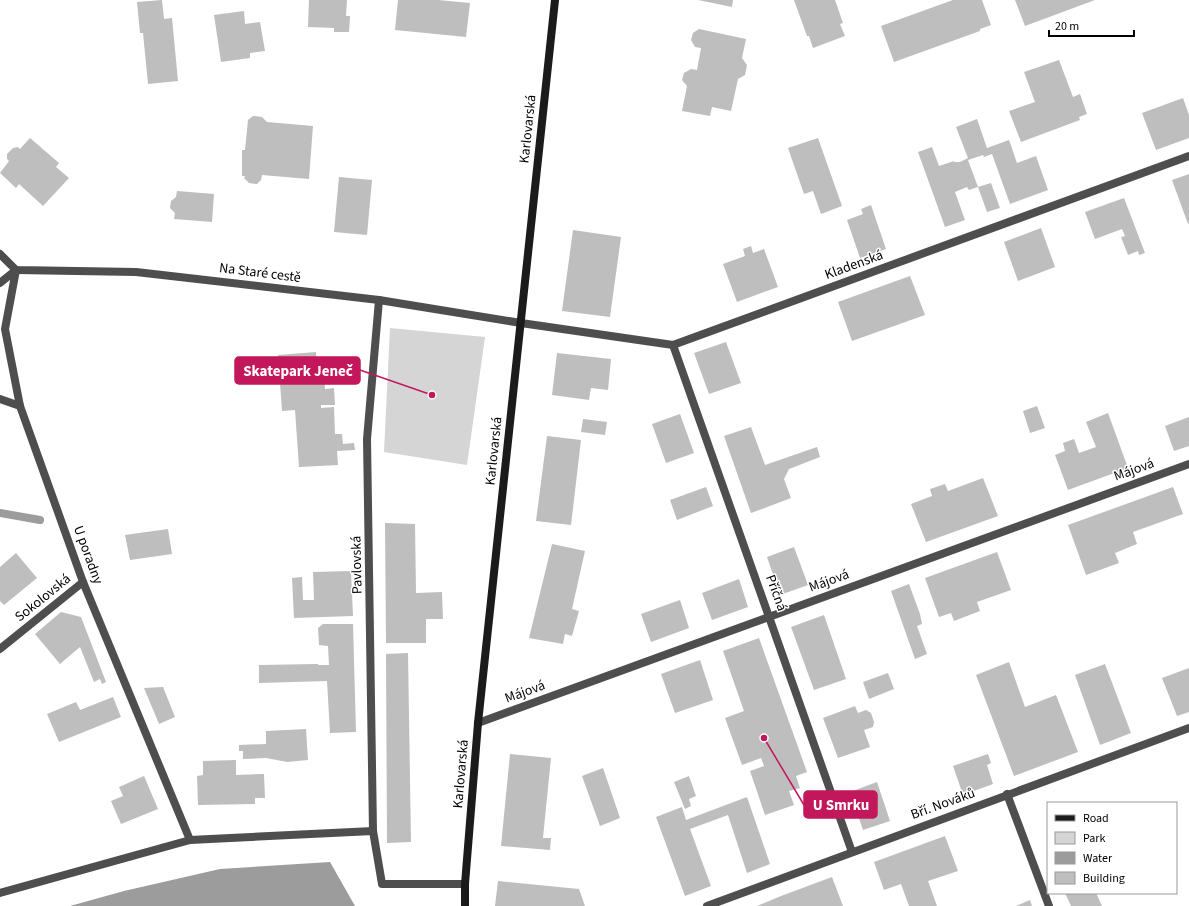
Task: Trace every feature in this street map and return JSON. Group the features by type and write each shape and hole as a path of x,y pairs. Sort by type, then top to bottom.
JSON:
{"main road":[{"name":"Karlovarská","path":"465,906 465,884 478,723 555,0"}],"street":[{"name":"Kladenská","path":"521,323 673,345 1189,156"},
{"path":"0,254 16,270 0,284"},
{"name":"Na Staré cestě","path":"16,270 136,272 379,300 521,323"},
{"name":"U poradny","path":"16,270 5,330 20,406 83,582 190,840"},
{"name":"Pavlovská","path":"379,300 367,439 373,830 382,884 465,884"},
{"name":"Příčná","path":"673,345 770,616 852,852"},
{"path":"0,400 20,406"},
{"name":"Májová","path":"478,723 1189,464"},
{"name":"Sokolovská","path":"0,649 83,582"},
{"name":"Bří. Nováků","path":"707,906 1189,728"},
{"path":"1007,794 1049,906"},
{"path":"0,893 190,840 373,830"}],"green space":[{"path":"390,328 485,337 467,465 384,452"}],"water":[{"path":"330,862 355,906 70,906 124,891 220,869"}],"building":[{"path":"162,0 164,19 172,18 178,81 148,84 143,33 140,33 137,2"},
{"path":"309,0 347,0 346,16 350,16 349,32 334,32 334,28 308,27"},
{"path":"398,0 438,0 470,3 466,37 395,30"},
{"path":"698,0 733,0 732,7"},
{"path":"794,0 835,0 843,23 840,24 845,36 813,48"},
{"path":"953,0 982,0 991,25 980,29 980,31 894,62 881,26"},
{"path":"1015,0 1095,0 1025,26"},
{"path":"244,11 245,24 260,22 265,51 250,53 250,58 221,62 214,15"},
{"path":"699,29 746,39 742,58 747,65 745,75 738,79 731,111 712,107 710,116 682,111 687,86 682,80 684,73 691,69 697,70 701,48 695,47 691,40 693,33"},
{"path":"1059,60 1073,97 1080,94 1087,114 1079,117 1080,120 1021,142 1009,111 1035,102 1024,72"},
{"path":"1183,98 1189,115 1189,138 1156,150 1142,113"},
{"path":"253,116 262,117 267,122 313,126 309,179 262,175 261,180 257,184 249,183 244,178 245,176 242,176 242,150 245,150 248,120"},
{"path":"977,119 987,148 1009,140 1017,163 1036,156 1048,190 1010,204 992,154 984,157 983,155 968,160 978,187 969,190 967,187 955,192 965,220 945,227 918,152 932,147 939,166 954,161 960,162 968,158 956,127"},
{"path":"30,138 59,163 56,167 69,178 43,206 19,184 16,188 0,173 9,161 7,159 7,154 13,148 18,147 20,149"},
{"path":"818,138 842,206 821,214 813,191 804,194 788,148"},
{"path":"1189,174 1189,223 1188,224 1172,180"},
{"path":"339,177 372,180 367,235 334,232"},
{"path":"991,183 1000,208 987,212 978,187"},
{"path":"177,191 214,194 212,222 174,219 175,213 170,208 171,201 176,197"},
{"path":"1124,198 1145,253 1139,255 1138,251 1128,255 1121,237 1125,236 1122,229 1095,239 1085,212"},
{"path":"871,205 886,249 860,258 847,220 863,214 861,209"},
{"path":"1041,228 1055,267 1018,281 1004,242"},
{"path":"573,230 621,237 610,317 562,311"},
{"path":"751,246 753,253 764,249 778,287 737,302 723,264 745,256 743,249"},
{"path":"910,276 925,315 852,341 838,302"},
{"path":"726,342 741,383 709,394 694,353"},
{"path":"316,352 317,369 324,368 325,389 334,388 335,405 321,405 321,408 334,407 335,434 342,434 343,444 354,443 355,450 337,451 338,465 299,467 295,410 282,411 278,355"},
{"path":"557,353 611,359 608,390 591,388 589,400 552,395"},
{"path":"1037,406 1045,428 1030,433 1023,411"},
{"path":"1108,413 1128,468 1068,490 1055,455 1065,451 1063,443 1074,439 1079,453 1096,447 1086,422"},
{"path":"680,414 694,453 666,463 652,424"},
{"path":"1189,417 1189,446 1174,451 1165,426"},
{"path":"583,419 607,422 605,435 581,432"},
{"path":"751,427 765,465 817,447 820,457 789,469 784,479 791,498 751,513 724,436"},
{"path":"547,436 581,440 571,525 536,521"},
{"path":"983,478 998,516 926,542 911,504 932,496 930,489 945,484 948,491"},
{"path":"706,487 713,506 677,520 670,500"},
{"path":"1173,487 1183,514 1133,532 1137,544 1115,553 1119,563 1086,575 1068,525"},
{"path":"385,523 415,524 416,593 442,592 443,619 426,619 426,643 386,643"},
{"path":"168,529 172,554 130,560 125,535"},
{"path":"552,544 585,551 572,609 579,611 572,636 565,634 563,644 529,638"},
{"path":"794,547 808,585 780,595 767,557"},
{"path":"997,552 1011,590 977,602 980,611 954,621 951,613 939,617 925,578"},
{"path":"16,553 37,578 4,605 0,601 0,567"},
{"path":"351,571 353,616 294,618 292,578 302,577 303,600 314,600 313,572"},
{"path":"739,579 748,607 712,620 702,593"},
{"path":"909,584 920,614 922,624 917,626 927,654 915,659 891,591"},
{"path":"680,600 689,628 651,642 641,614"},
{"path":"61,612 81,617 106,682 102,684 100,679 94,682 80,647 60,664 35,634"},
{"path":"824,615 846,679 814,690 791,627"},
{"path":"323,624 353,624 356,732 330,733 327,681 259,683 259,665 329,665 328,646 319,645 318,628"},
{"path":"759,638 807,772 796,776 800,788 789,791 794,805 765,815 750,771 764,766 761,758 742,765 725,718 744,711 723,651"},
{"path":"408,653 411,842 387,843 386,654"},
{"path":"700,660 713,700 675,713 661,674"},
{"path":"1009,662 1025,707 1056,695 1078,752 1014,776 976,675"},
{"path":"1105,664 1131,733 1100,745 1075,675"},
{"path":"1189,668 1189,712 1177,716 1162,678"},
{"path":"888,673 894,689 869,699 863,682"},
{"path":"163,687 175,717 159,724 144,688"},
{"path":"113,697 121,717 59,742 47,714 76,702 80,710"},
{"path":"855,706 858,713 866,710 871,713 874,722 873,727 864,730 870,747 838,758 823,718"},
{"path":"306,729 308,760 287,762 266,758 243,759 243,751 239,751 239,745 266,744 266,731"},
{"path":"510,754 551,758 543,838 551,838 550,850 501,846"},
{"path":"988,754 991,763 987,765 993,784 963,795 953,766"},
{"path":"236,760 236,775 264,774 265,798 255,798 255,804 198,805 197,776 203,775 203,761"},
{"path":"603,768 620,818 600,826 582,776"},
{"path":"144,776 158,809 121,824 111,801 123,796 119,787"},
{"path":"689,776 696,796 689,799 691,806 685,809 674,782"},
{"path":"877,782 890,821 863,830 850,792"},
{"path":"747,797 770,864 747,873 728,815 690,829 711,886 685,896 656,817 682,807 686,820"},
{"path":"945,836 958,871 928,881 937,906 909,906 901,884 884,890 874,862"},
{"path":"832,877 843,906 757,906 781,896"},
{"path":"498,881 579,889 585,906 495,906"},
{"path":"1065,894 1096,894 1102,906 1071,906"},
{"path":"1030,900 1032,906 1016,906"}],"waterway":[{"path":"0,513 40,520"}],"place":[{"name":"Skatepark Jeneč","path":"432,395"},
{"name":"U Smrku","path":"764,738"}]}
